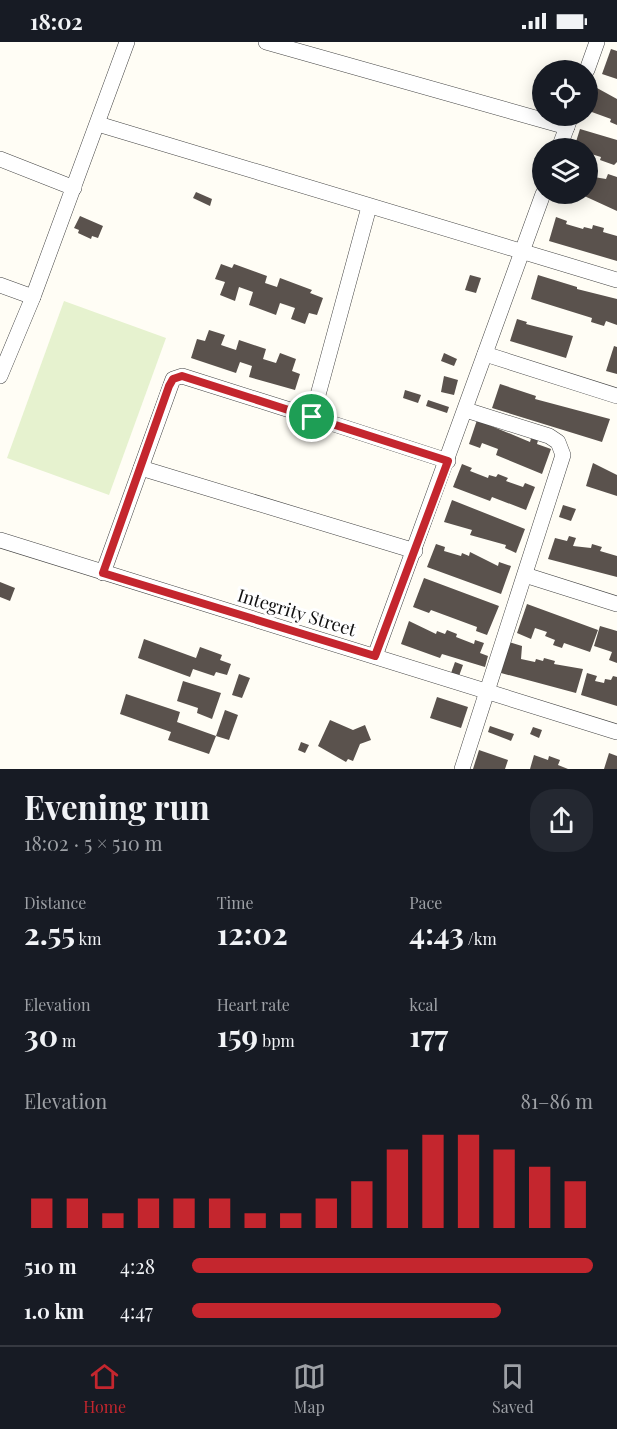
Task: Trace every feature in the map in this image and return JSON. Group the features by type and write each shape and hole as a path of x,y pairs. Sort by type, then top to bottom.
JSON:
{"street":[{"path":"0,376 33,297 127,42"},
{"path":"266,42 532,111"},
{"path":"591,60 597,42"},
{"path":"98,124 617,280"},
{"path":"0,159 74,188"},
{"path":"375,656 448,461 539,204"},
{"path":"312,417 369,207"},
{"path":"0,285 33,297"},
{"path":"485,354 617,396"},
{"path":"103,573 173,379 182,376 448,461"},
{"path":"462,769 563,455 558,442 549,436 466,410"},
{"path":"141,468 415,551"},
{"name":"Integrity Street","path":"0,540 617,732"},
{"path":"525,575 617,604"}],"green space":[{"path":"64,301 166,338 109,495 7,458"}],"building":[{"path":"611,49 617,51 617,79 602,74"},
{"path":"598,89 617,99 617,125 610,122 611,119 598,114"},
{"path":"580,129 617,140 617,162 614,165 600,160 598,138 577,138"},
{"path":"608,174 617,177 617,211 598,202 598,178 606,179"},
{"path":"196,192 212,199 210,206 193,198"},
{"path":"80,216 103,226 98,238 92,236 91,239 78,233 79,230 74,228"},
{"path":"556,217 567,221 566,224 583,229 584,227 592,229 593,225 604,228 603,232 617,236 617,261 549,241"},
{"path":"221,264 232,268 234,264 267,276 265,283 277,287 280,278 312,290 310,293 323,298 317,315 309,313 305,324 291,319 295,308 280,303 276,315 249,305 253,292 239,287 235,301 220,295 225,282 215,279"},
{"path":"470,275 481,278 476,293 465,290"},
{"path":"538,275 577,287 577,289 617,299 617,325 606,321 604,326 591,322 592,318 531,299"},
{"path":"517,319 527,322 526,324 573,336 566,358 510,341"},
{"path":"209,330 225,335 221,345 236,350 239,340 266,349 263,359 276,363 280,353 296,359 292,371 300,374 295,390 249,377 252,366 240,362 236,373 191,358 197,339 205,341"},
{"path":"614,346 617,347 617,374 606,371"},
{"path":"444,353 457,359 454,366 441,361"},
{"path":"444,376 458,380 454,395 441,392"},
{"path":"500,384 536,396 535,399 610,419 602,442 492,408"},
{"path":"405,390 421,395 418,403 403,398"},
{"path":"428,400 449,407 447,413 426,406"},
{"path":"477,420 530,442 532,435 539,437 537,444 551,449 542,474 496,455 498,449 482,443 480,448 469,444"},
{"path":"593,463 617,475 617,496 586,486"},
{"path":"462,464 472,468 470,471 488,478 489,475 496,477 498,474 508,478 506,481 523,487 525,483 535,487 526,510 492,497 490,501 453,487"},
{"path":"452,500 525,529 516,553 505,548 506,545 470,535 472,530 444,522"},
{"path":"563,505 576,509 571,521 559,517"},
{"path":"569,536 576,538 573,546 591,548 592,544 602,547 600,551 617,556 617,577 548,559 555,538 567,541"},
{"path":"436,544 445,547 444,551 461,556 462,553 469,556 470,552 498,566 499,562 511,566 501,594 427,567"},
{"path":"424,578 499,606 487,635 476,631 477,627 431,610 429,613 413,607"},
{"path":"0,582 15,588 10,601 0,597"},
{"path":"527,604 598,630 590,652 564,643 562,648 553,645 555,640 545,636 547,632 535,628 531,639 517,633"},
{"path":"409,621 436,634 437,631 445,634 447,630 457,634 456,637 474,644 475,640 484,643 480,653 488,656 485,667 442,654 440,658 401,644"},
{"path":"600,626 617,631 617,663 609,660 612,652 594,646"},
{"path":"144,639 196,658 200,647 222,655 220,660 231,664 227,675 216,672 214,676 193,669 190,677 138,658"},
{"path":"509,642 522,646 521,659 535,662 536,659 543,661 544,658 555,661 554,664 583,669 576,693 501,673"},
{"path":"455,662 463,665 459,676 451,673"},
{"path":"587,673 597,676 595,681 604,683 605,679 611,680 613,676 617,677 617,706 581,695"},
{"path":"239,674 250,678 242,698 232,695"},
{"path":"183,681 221,693 212,719 197,713 198,708 177,701"},
{"path":"126,694 180,712 177,722 216,736 209,754 168,740 171,732 120,714"},
{"path":"437,697 468,707 461,728 430,718"},
{"path":"225,710 238,715 229,740 216,736"},
{"path":"330,720 353,730 365,725 371,740 360,744 353,761 348,759 346,762 318,746"},
{"path":"490,726 514,734 511,741 488,732"},
{"path":"533,727 542,730 539,738 530,734"},
{"path":"301,742 309,745 305,753 298,750"},
{"path":"479,750 508,760 505,769 473,769"},
{"path":"609,753 617,756 617,769 604,769"},
{"path":"534,755 548,760 549,756 560,760 558,765 568,769 530,769"}],"route":[{"path":"182,376 312,417 448,461 375,656 103,573 173,379 182,376"}]}
